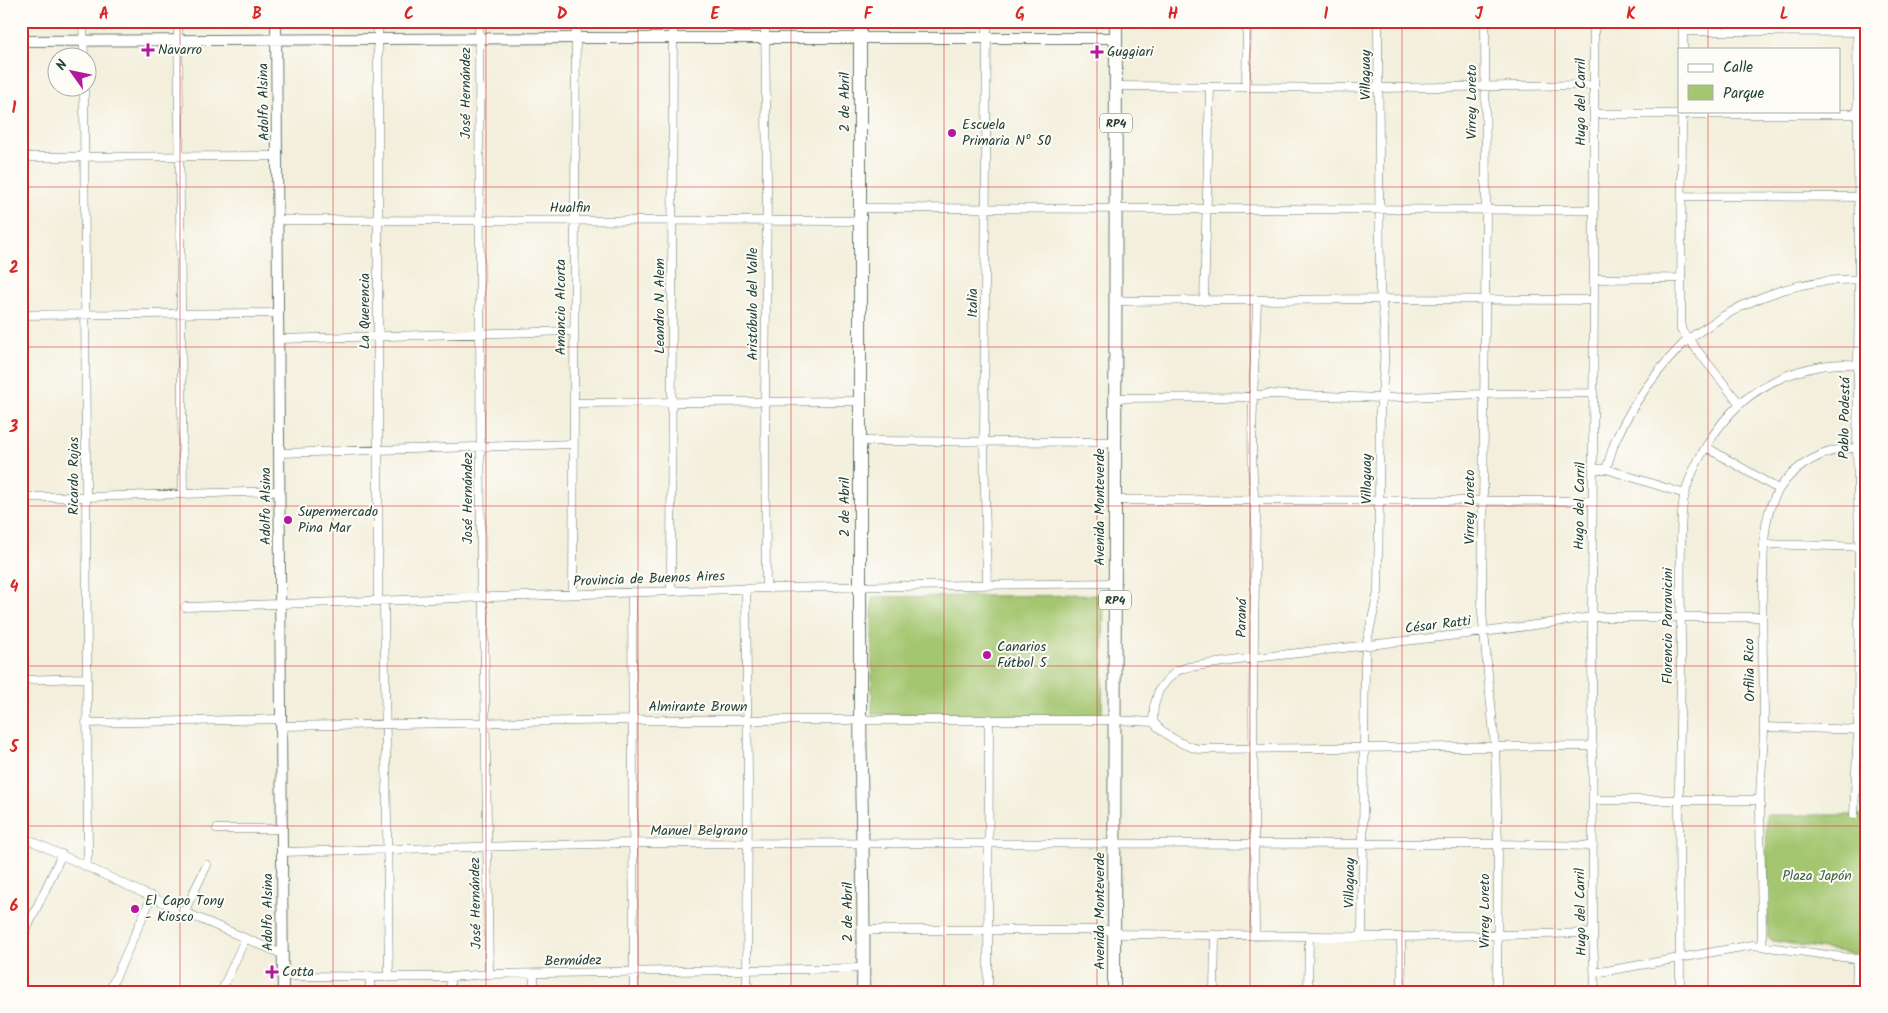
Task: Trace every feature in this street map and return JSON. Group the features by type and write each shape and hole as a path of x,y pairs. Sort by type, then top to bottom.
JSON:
{"main road":[{"name":"2 de Abril","path":"860,21 859,441 863,992"},
{"name":"Avenida Monteverde","path":"1114,992 1117,301 1116,21"}],"street":[{"path":"83,21 83,48"},
{"path":"178,21 182,494"},
{"name":"Adolfo Alsina","path":"276,21 283,992"},
{"name":"La Querencia","path":"378,21 378,450 388,849 389,976"},
{"name":"José Hernández","path":"479,21 480,446 490,974"},
{"name":"Amancio Alcorta","path":"573,594 576,21"},
{"name":"Leandro N Alem","path":"671,591 673,21"},
{"name":"Aristóbulo del Valle","path":"765,21 766,588"},
{"name":"Italia","path":"987,21 984,442 987,584"},
{"path":"1246,87 1247,21"},
{"name":"Villaguay","path":"1362,936 1366,646 1378,592 1380,410 1384,387 1384,310 1380,290 1378,21"},
{"name":"Virrey Loreto","path":"1485,21 1486,211 1482,612 1495,746 1498,844 1497,992"},
{"name":"Hugo del Carril","path":"1594,21 1592,617 1593,933 1595,992"},
{"path":"1683,48 1684,21"},
{"name":"Pablo Podestá","path":"1854,815 1863,547 1857,447 1863,365 1863,280 1858,197 1857,21"},
{"path":"1684,31 1867,32"},
{"path":"21,41 1116,38"},
{"path":"1116,86 1484,88 1593,85"},
{"path":"1204,301 1210,87"},
{"name":"Ricardo Rojas","path":"84,98 88,854 86,865"},
{"path":"1682,113 1681,330 1687,340 1740,404"},
{"path":"1594,114 1867,114"},
{"path":"21,157 278,156"},
{"path":"1682,196 1867,197"},
{"name":"Hualfin","path":"278,220 766,221 986,207 1207,210 1594,210"},
{"path":"1594,278 1680,278"},
{"path":"1606,469 1616,439 1635,404 1664,365 1687,340 1716,320 1760,298 1789,288 1819,281 1863,280"},
{"path":"1117,301 1594,300"},
{"name":"Paraná","path":"1254,936 1256,518 1252,406 1257,301"},
{"path":"21,314 278,313"},
{"path":"279,339 573,331"},
{"name":"Florencio Parravicini","path":"1680,992 1679,799 1681,650 1679,616 1685,494 1694,469 1706,447 1723,423 1740,404 1760,389 1801,371 1820,366 1863,365"},
{"path":"1116,398 1244,397 1268,394 1382,398 1483,394 1593,393"},
{"path":"574,404 859,402"},
{"path":"859,441 1115,442"},
{"path":"280,453 574,444"},
{"path":"1706,447 1778,489"},
{"name":"Orfilia Rico","path":"1762,945 1760,800 1764,728 1762,617 1766,522 1778,489 1795,471 1816,457 1834,450 1857,447 1867,449"},
{"path":"1593,469 1606,469 1685,494"},
{"path":"21,497 86,497 280,491"},
{"path":"1116,500 1592,501"},
{"path":"1764,544 1863,547"},
{"name":"Provincia de Buenos Aires","path":"184,607 766,588 1115,583"},
{"path":"746,589 748,720 747,992"},
{"path":"632,592 634,992"},
{"name":"César Ratti","path":"1154,722 1154,706 1159,690 1177,671 1188,667 1484,632 1592,617 1762,617"},
{"path":"21,680 86,678"},
{"name":"Almirante Brown","path":"86,723 385,724 860,719 1114,720 1154,722"},
{"path":"988,992 987,844 989,719"},
{"path":"1154,722 1173,740 1199,749 1593,746"},
{"path":"1764,728 1867,730"},
{"path":"1594,800 1760,800"},
{"path":"218,829 282,829"},
{"path":"21,836 184,912 282,954"},
{"name":"Manuel Belgrano","path":"282,852 632,843 1498,844 1593,846"},
{"path":"21,941 62,854"},
{"path":"184,912 206,865"},
{"path":"108,992 152,896"},
{"path":"864,930 1106,930 1123,934 1401,937 1593,933"},
{"path":"1214,936 1214,992"},
{"path":"1308,992 1309,936"},
{"path":"1401,937 1402,992"},
{"path":"221,992 245,939"},
{"path":"1595,973 1762,945 1857,959 1867,957"},
{"path":"1856,992 1857,959"},
{"name":"Bermúdez","path":"283,976 450,977 490,974 534,975 863,968"},
{"path":"534,975 534,992"},
{"path":"370,976 370,992"},
{"path":"450,977 451,992"}],"green space":[{"name":"Canarios Fútbol 5","path":"1104,595 1102,716 872,714 872,597"},
{"name":"Plaza Japón","path":"1766,815 1867,815 1867,953 1856,954 1773,941 1768,937"}],"place":[{"name":"Navarro","path":"148,50"},
{"name":"Guggiari","path":"1097,52"},
{"name":"Escuela Primaria Nº 50","path":"952,133"},
{"name":"Supermercado Pina Mar","path":"288,520"},
{"name":"Canarios Fútbol 5","path":"987,655"},
{"name":"El Capo Tony - Kiosco","path":"135,909"},
{"name":"Cotta","path":"272,972"}]}
